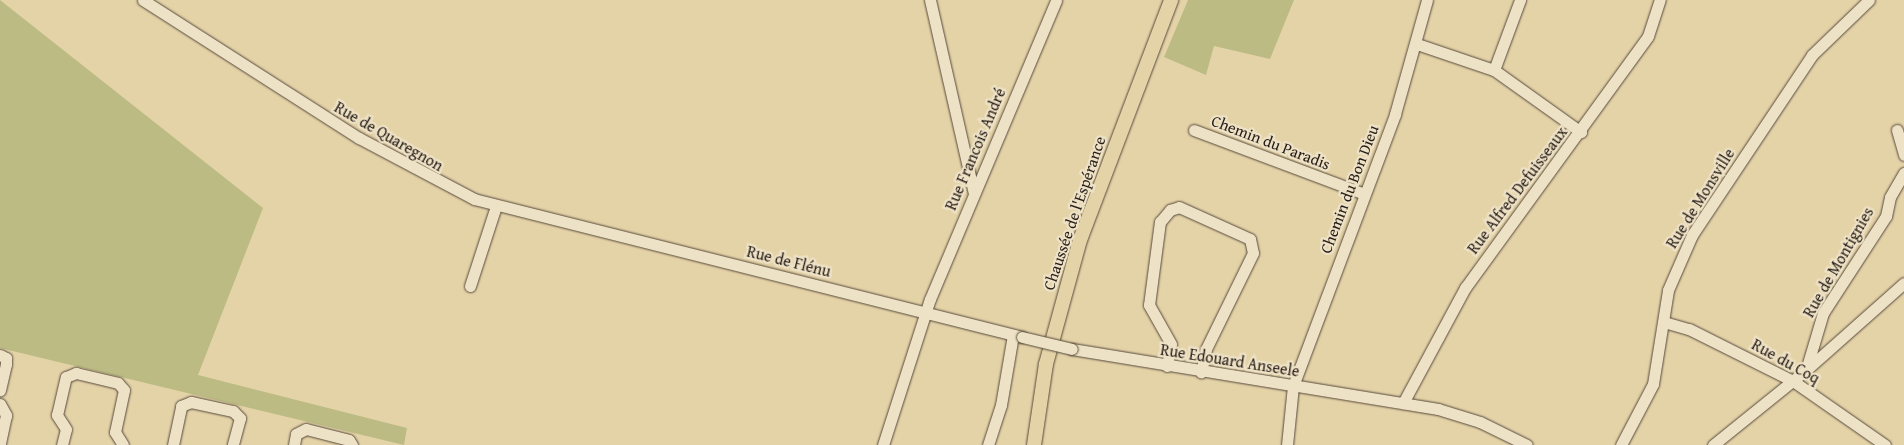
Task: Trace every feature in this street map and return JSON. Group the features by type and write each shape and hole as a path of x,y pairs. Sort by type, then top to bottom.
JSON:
{"main road":[{"name":"Chaussée de l'Espérance","path":"1034,445 1046,364 1080,240 1171,0"}],"street":[{"name":"Rue de Quaregnon","path":"143,0 359,138 438,183 496,206 645,242"},
{"path":"930,0 974,193"},
{"name":"Rue Francois André","path":"883,445 926,312 1056,0"},
{"name":"Chemin du Bon Dieu","path":"1287,445 1294,386 1417,44 1427,0"},
{"path":"1494,70 1520,0"},
{"name":"Rue Alfred Defuisseaux","path":"1403,403 1466,288 1581,132 1648,36 1660,0"},
{"name":"Rue de Monsville","path":"1621,445 1653,384 1672,279 1697,227 1812,55 1869,0"},
{"path":"1417,44 1494,70 1581,132"},
{"name":"Chemin du Paradis","path":"1194,130 1364,194"},
{"path":"1897,130 1904,155"},
{"name":"Rue de Montignies","path":"1806,370 1823,313 1886,216 1890,197 1904,173"},
{"path":"470,286 496,206"},
{"path":"1167,366 1171,344 1149,305 1160,222 1170,210 1179,207 1250,239 1253,253 1206,349 1201,372"},
{"name":"Rue de Flénu","path":"645,242 926,312"},
{"path":"1713,445 1806,370 1904,282"},
{"name":"Rue Edouard Anseele","path":"926,312 1072,349 1201,372 1403,403 1466,417 1527,445"},
{"name":"Rue du Coq","path":"1664,322 1689,329 1793,381 1885,445"},
{"path":"988,445 1001,405 1018,336"},
{"path":"0,356 6,358 0,390"},
{"path":"62,445 66,429 57,415 66,378 76,373 118,383 124,390 115,432 122,445"},
{"path":"173,445 181,406 191,402 233,411 240,418 233,445"},
{"path":"0,404 6,415 0,443"},
{"path":"294,445 296,434 306,429 350,440 352,445"}],"green space":[{"path":"0,0 263,208 198,375 407,428 404,445 0,348"},
{"path":"1188,0 1294,0 1270,59 1214,46 1206,75 1164,57"}]}
